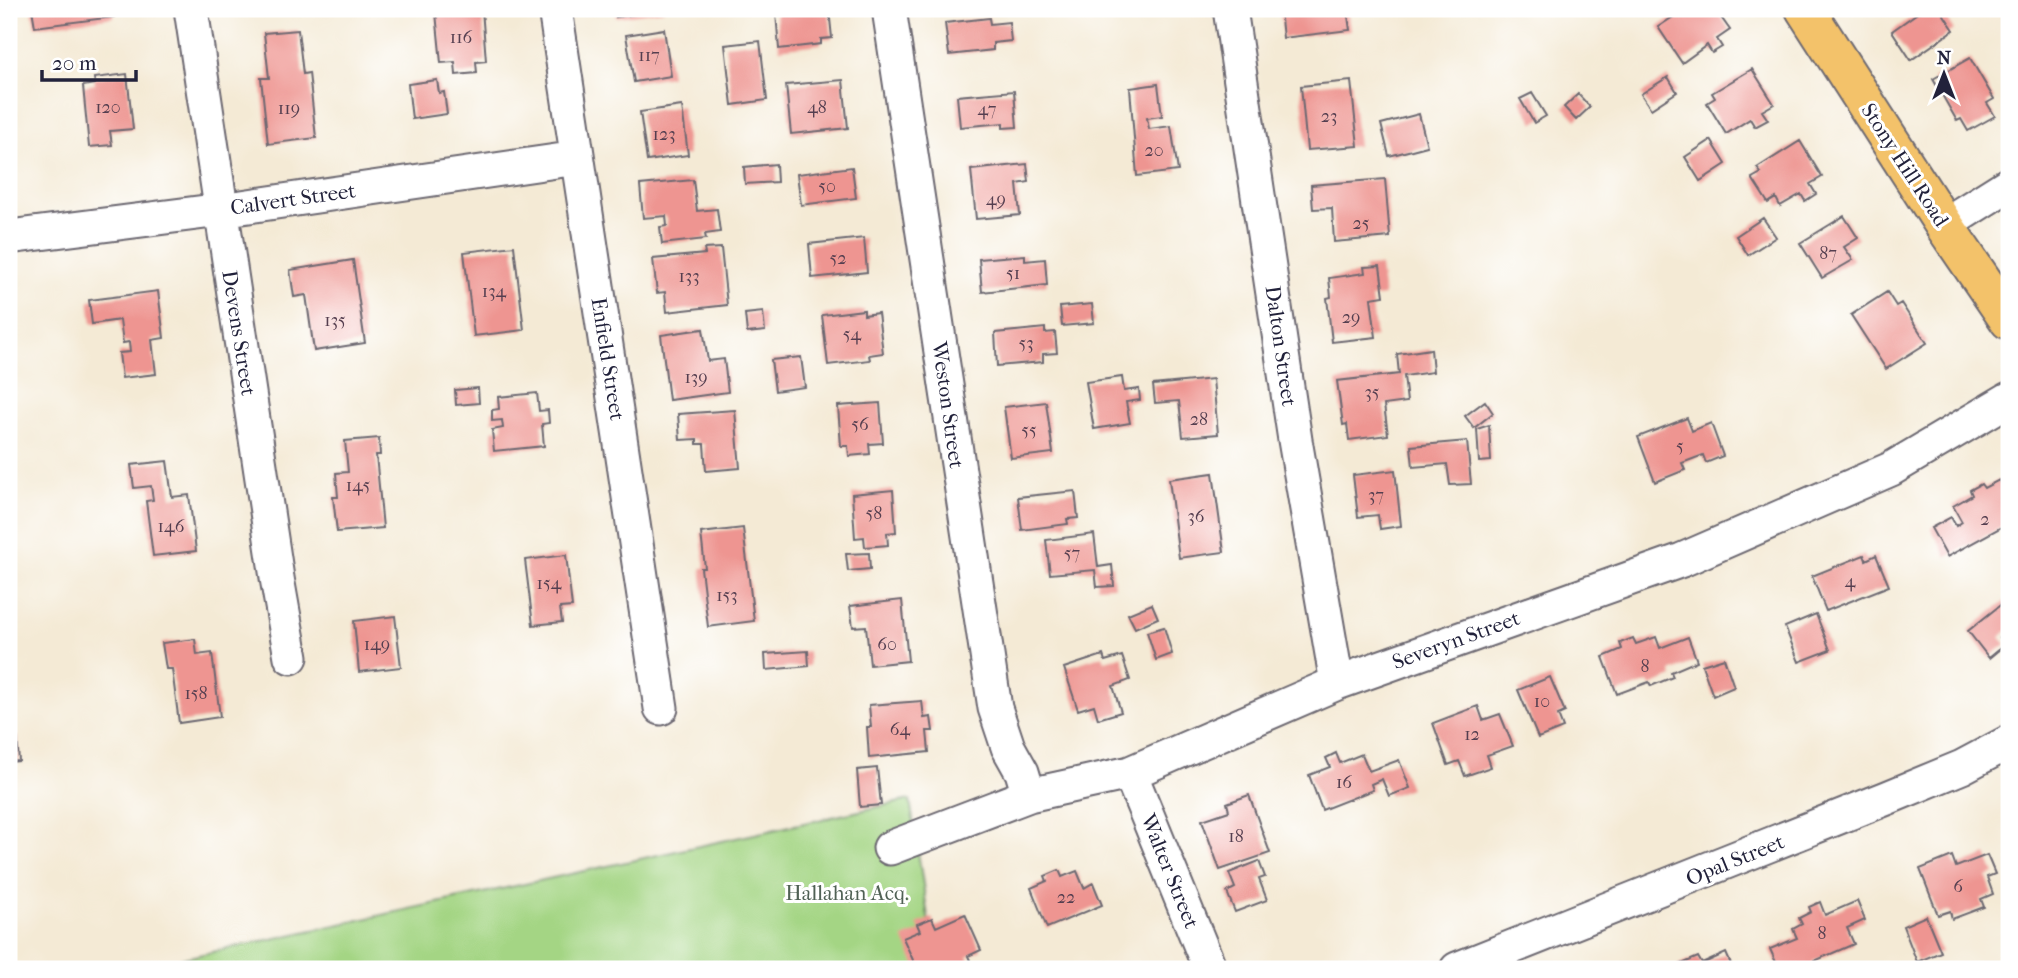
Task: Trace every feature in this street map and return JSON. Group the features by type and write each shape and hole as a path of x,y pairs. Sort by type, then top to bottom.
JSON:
{"main road":[{"name":"Stony Hill Road","path":"1805,9 1944,225 2009,320"}],"street":[{"name":"Devens Street","path":"191,9 277,578 292,657"},
{"name":"Enfield Street","path":"555,9 661,708"},
{"name":"Weston Street","path":"889,9 995,708 1007,747 1021,772 1029,795"},
{"name":"Dalton Street","path":"1230,9 1294,440 1337,683"},
{"name":"Calvert Street","path":"9,237 220,210 577,158"},
{"path":"1944,225 2009,184"},
{"name":"Severyn Street","path":"890,848 1029,795 1130,773 1337,683 1682,560 1891,469 2009,399"},
{"name":"Opal Street","path":"1457,969 1887,798 1962,767 2009,742"},
{"name":"Walter Street","path":"1130,773 1210,969"}],"green space":[{"name":"Hallahan Acq.","path":"910,800 936,969 134,969"}],"building":[{"path":"32,9 113,9 114,17 35,27"},
{"path":"482,9 486,61 476,62 477,73 456,75 455,62 441,63 436,13"},
{"path":"615,9 664,9 664,10 616,17"},
{"path":"829,9 832,38 821,39 821,44 779,49 776,13"},
{"path":"1280,9 1347,9 1350,30 1283,38"},
{"path":"1685,9 1715,9 1730,30 1717,39 1722,47 1712,53 1707,45 1682,63 1658,27"},
{"path":"1923,9 1940,9 1954,30 1911,60 1892,31"},
{"path":"989,18 990,24 1009,22 1011,41 993,43 993,50 949,55 945,23"},
{"path":"664,29 671,76 634,82 626,35"},
{"path":"298,30 303,74 309,73 316,138 268,144 261,78 269,78 264,33"},
{"path":"760,41 767,100 732,105 725,45"},
{"path":"1970,58 1994,99 1987,103 1995,116 1968,131 1961,119 1957,121 1933,79"},
{"path":"1752,69 1774,104 1762,111 1768,120 1755,127 1750,119 1726,134 1707,103 1715,98 1712,93"},
{"path":"127,74 133,129 110,131 112,145 89,147 83,86 95,84 94,78"},
{"path":"1668,77 1677,92 1651,109 1641,94"},
{"path":"437,80 439,93 444,92 447,114 412,119 408,84"},
{"path":"843,80 848,128 791,134 786,85"},
{"path":"1351,81 1358,146 1307,150 1301,86"},
{"path":"1158,84 1162,116 1147,118 1149,129 1171,126 1178,171 1137,176 1130,88"},
{"path":"1014,91 1017,127 1003,128 1003,123 960,127 957,96"},
{"path":"1532,93 1546,116 1534,123 1520,99"},
{"path":"1578,94 1590,107 1576,120 1564,107"},
{"path":"682,106 688,155 647,161 640,112"},
{"path":"1419,114 1427,146 1389,156 1381,124"},
{"path":"1711,140 1726,164 1700,181 1685,157"},
{"path":"1800,141 1822,177 1810,184 1816,194 1805,201 1801,194 1780,206 1776,198 1768,203 1752,178 1761,173 1757,168"},
{"path":"776,164 777,182 745,184 744,167"},
{"path":"1027,164 1029,182 1017,184 1020,215 976,219 971,170"},
{"path":"852,167 856,198 801,205 797,174"},
{"path":"1385,179 1390,237 1334,242 1332,208 1313,209 1311,185"},
{"path":"693,180 697,211 717,209 720,232 705,234 706,239 662,244 660,227 667,226 666,216 643,218 640,185"},
{"path":"1844,216 1858,238 1844,247 1853,260 1822,278 1800,243"},
{"path":"1763,218 1776,237 1748,255 1736,236"},
{"path":"864,238 867,272 812,278 809,244"},
{"path":"514,246 524,330 474,336 464,252"},
{"path":"721,248 727,305 667,312 665,292 657,293 653,259 705,254 704,249"},
{"path":"1025,255 1025,261 1045,259 1047,285 982,292 979,259"},
{"path":"353,260 365,343 314,351 306,295 294,297 290,270"},
{"path":"1380,266 1384,296 1371,298 1376,337 1332,342 1327,298 1331,297 1329,278 1365,273 1364,267"},
{"path":"158,291 164,338 152,340 156,374 122,378 119,353 130,352 129,342 123,343 120,320 92,324 89,300"},
{"path":"1887,292 1896,306 1901,303 1927,343 1886,369 1851,315"},
{"path":"1092,304 1094,323 1062,326 1060,307"},
{"path":"864,310 864,315 878,313 883,353 869,355 870,360 828,365 822,315"},
{"path":"763,312 765,331 747,333 745,314"},
{"path":"1045,328 1045,333 1055,332 1057,353 1043,354 1043,362 997,366 995,333"},
{"path":"703,329 708,361 724,359 728,392 669,400 661,335"},
{"path":"1431,349 1433,372 1404,376 1407,402 1384,405 1388,435 1349,440 1347,424 1343,425 1337,381 1399,374 1397,354"},
{"path":"801,357 805,387 775,391 771,360"},
{"path":"1122,377 1124,391 1139,389 1140,400 1126,402 1130,423 1094,429 1086,382"},
{"path":"1213,379 1218,434 1183,437 1179,401 1155,403 1153,385"},
{"path":"478,388 479,403 456,405 455,390"},
{"path":"537,393 539,411 548,410 549,423 542,424 544,446 494,451 492,430 503,428 502,420 492,421 492,410 499,409 498,397"},
{"path":"1485,401 1493,413 1474,428 1465,416"},
{"path":"1046,402 1053,453 1011,458 1004,407"},
{"path":"880,403 883,443 869,444 870,454 849,456 848,446 841,446 838,406"},
{"path":"735,410 740,468 706,471 704,444 697,444 697,439 680,440 678,414"},
{"path":"1687,418 1692,431 1711,423 1723,456 1706,463 1703,455 1682,463 1685,470 1655,482 1638,437"},
{"path":"1489,425 1491,461 1479,462 1477,429"},
{"path":"379,438 380,455 376,455 383,528 337,532 333,497 338,497 336,473 348,472 345,441"},
{"path":"1467,441 1471,484 1450,485 1447,464 1413,467 1411,446"},
{"path":"167,461 172,497 189,495 196,551 153,556 146,501 153,500 151,486 134,488 131,465"},
{"path":"1395,470 1401,526 1380,529 1378,515 1358,517 1353,475"},
{"path":"1213,473 1224,552 1179,558 1169,479"},
{"path":"1999,480 2006,493 2009,491 2009,523 1947,557 1931,528 1951,517 1956,526 1962,522 1953,506 1972,495 1970,490 1981,484 1984,488"},
{"path":"893,490 896,532 887,533 888,545 865,547 864,537 855,538 852,494"},
{"path":"1075,491 1078,518 1067,519 1068,524 1022,530 1018,497"},
{"path":"743,528 754,621 708,627 701,568 705,568 701,533"},
{"path":"1094,534 1098,567 1112,565 1114,586 1097,587 1095,570 1050,574 1046,540"},
{"path":"869,553 870,569 848,571 846,554"},
{"path":"566,555 572,607 560,608 562,622 533,625 525,560"},
{"path":"1864,555 1866,560 1876,555 1889,586 1826,611 1812,576"},
{"path":"2009,598 2009,634 2007,631 2000,637 2006,644 1989,658 1968,631"},
{"path":"902,600 908,661 870,665 866,626 853,627 850,606"},
{"path":"1152,604 1158,618 1135,628 1128,614"},
{"path":"1816,614 1830,650 1799,662 1785,627"},
{"path":"395,616 401,667 359,672 354,621"},
{"path":"1164,627 1172,654 1156,660 1147,632"},
{"path":"1656,637 1660,648 1688,637 1697,661 1671,672 1673,677 1651,686 1649,682 1617,694 1603,657 1622,649 1620,643 1633,638 1636,644"},
{"path":"195,639 197,655 212,653 220,717 179,723 172,669 166,669 162,643"},
{"path":"808,651 809,666 766,670 765,654"},
{"path":"1103,655 1105,661 1122,656 1130,680 1113,686 1121,712 1098,719 1094,705 1078,710 1064,668"},
{"path":"1724,658 1734,687 1713,696 1702,665"},
{"path":"1550,677 1565,712 1558,715 1563,728 1538,738 1518,690"},
{"path":"922,701 924,718 931,717 933,731 927,731 929,752 869,758 869,705"},
{"path":"1478,706 1483,720 1500,714 1513,746 1487,755 1491,767 1465,776 1459,761 1448,765 1433,723"},
{"path":"9,725 11,736 17,736 19,761 9,762"},
{"path":"1336,753 1340,763 1362,754 1369,771 1399,760 1410,788 1389,796 1382,779 1371,784 1373,790 1322,810 1309,775 1330,767 1326,758"},
{"path":"877,768 881,805 860,807 857,770"},
{"path":"1249,795 1270,853 1220,870 1202,820 1229,811 1227,803"},
{"path":"1987,855 1995,874 1987,877 1993,894 1981,899 1984,907 1952,919 1950,911 1938,915 1920,869 1952,856 1956,867"},
{"path":"1259,861 1265,877 1259,879 1267,900 1235,912 1227,892 1235,888 1229,873"},
{"path":"1059,870 1062,877 1077,871 1084,888 1093,883 1102,905 1047,928 1031,888 1047,881 1045,876"},
{"path":"1857,901 1865,920 1847,928 1854,944 1812,962 1815,969 1779,969 1770,949 1797,938 1793,929 1802,924 1799,918 1811,912 1809,907 1820,902 1825,915"},
{"path":"965,914 981,950 968,956 974,969 946,969 945,966 938,969 917,969 903,938 920,931 917,924 932,918 936,927"},
{"path":"1926,916 1941,952 1917,962 1903,926"},
{"path":"1726,953 1733,969 1670,969 1698,957 1702,964"}]}
